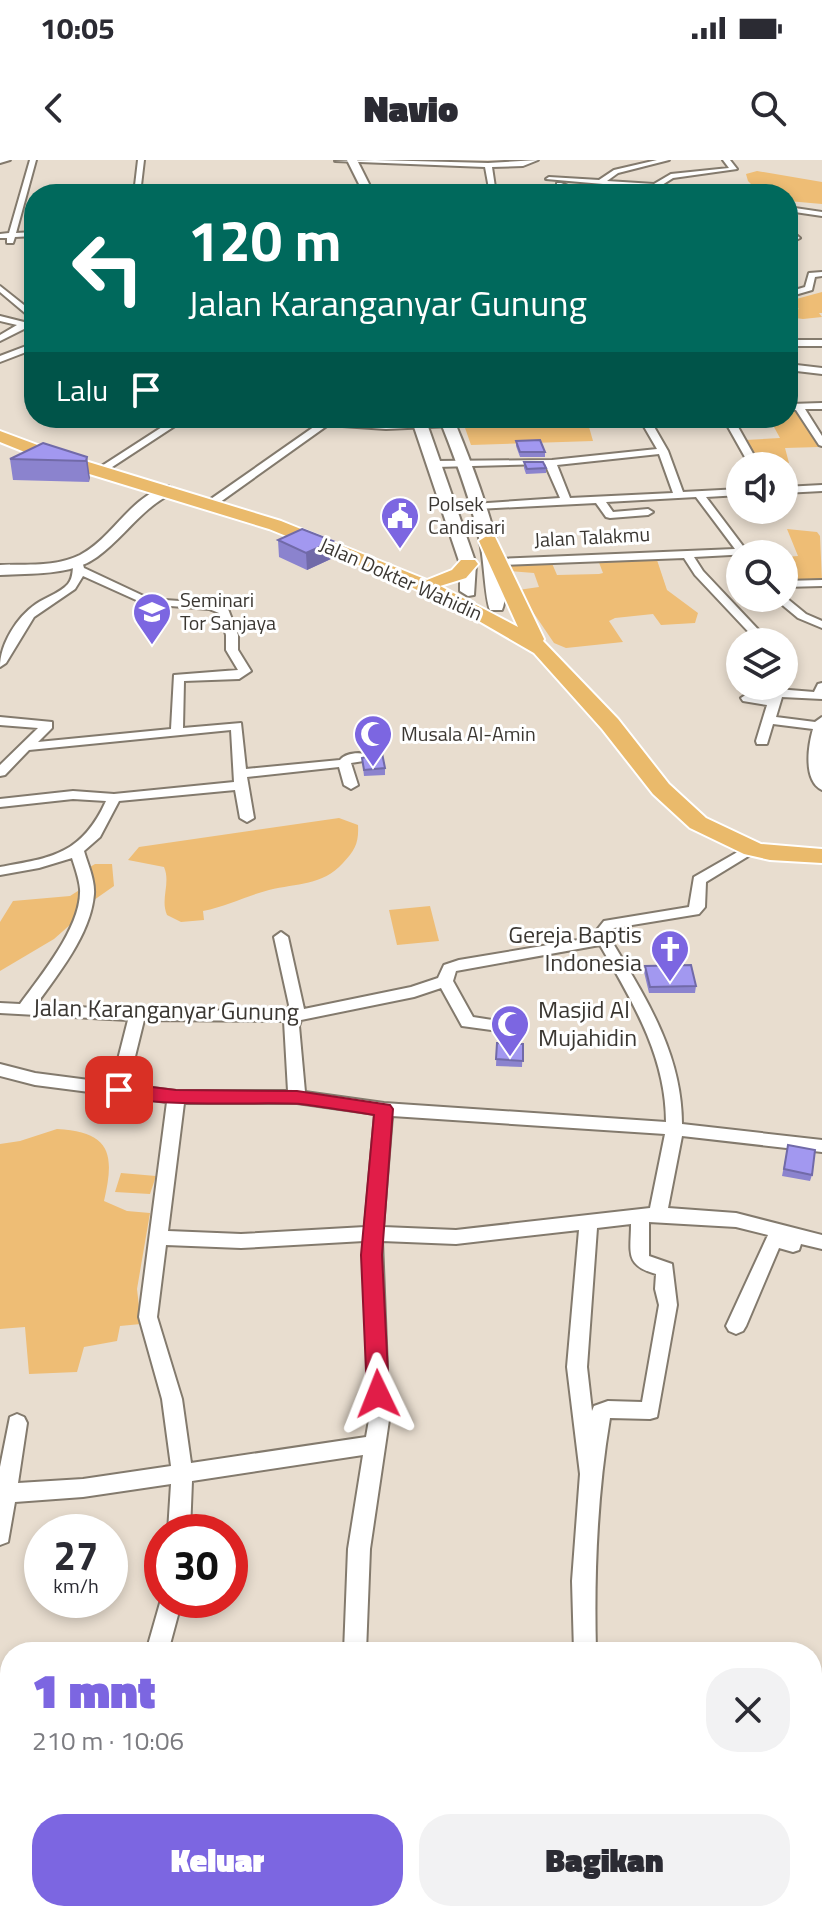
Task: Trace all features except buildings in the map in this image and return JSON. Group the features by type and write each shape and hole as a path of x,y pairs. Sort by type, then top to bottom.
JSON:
{"highway":[{"name":"Jalan Dokter Wahidin","path":"0,436 99,471 212,503 463,597 537,644 610,724 676,805 711,831 753,849 822,856"},
{"path":"485,532 537,644"},
{"path":"435,582 459,574 468,564"},
{"path":"412,580 435,582 463,597"}],"main road":[{"path":"338,160 345,176"},
{"path":"352,160 364,184"},
{"path":"421,428 468,564 463,597"},
{"path":"450,428 464,462 485,532 497,591 487,610"},
{"path":"456,525 485,532"}],"street":[{"path":"0,161 7,160"},
{"path":"26,184 33,160"},
{"path":"138,184 141,160"},
{"path":"338,160 421,160 488,165 532,161 549,179 561,184"},
{"path":"601,182 616,171 666,160"},
{"path":"658,184 671,176 734,169 726,160"},
{"path":"488,165 491,184"},
{"path":"549,179 628,184"},
{"path":"11,238 24,192"},
{"path":"798,210 822,214"},
{"path":"11,238 24,236"},
{"path":"0,238 24,240"},
{"path":"798,292 809,288 812,275 822,274"},
{"path":"0,288 24,314"},
{"path":"0,318 24,321"},
{"path":"0,338 24,326"},
{"path":"798,343 822,343"},
{"path":"0,359 24,350"},
{"path":"798,368 822,371"},
{"path":"798,406 822,406"},
{"path":"798,412 822,443"},
{"path":"99,471 166,428"},
{"path":"212,503 318,428"},
{"path":"650,428 663,451 678,493"},
{"path":"734,428 747,452"},
{"path":"436,464 538,460 551,463 663,451"},
{"path":"551,463 567,502"},
{"path":"798,489 822,488"},
{"path":"0,663 34,610 71,589 78,566 137,509 168,490"},
{"path":"477,506 726,492"},
{"path":"698,493 734,540"},
{"path":"599,499 608,514 648,512"},
{"path":"686,553 699,573 751,628"},
{"name":"Jalan Talakmu","path":"499,562 726,553"},
{"path":"0,570 78,566 149,602 222,609 232,635 232,650 245,671 239,675 178,678 177,732"},
{"path":"798,584 822,583"},
{"path":"797,612 822,625"},
{"path":"798,694 819,696 822,687"},
{"path":"762,741 775,700"},
{"path":"768,720 821,724 816,770 822,786"},
{"path":"0,721 48,725 0,772"},
{"path":"25,747 237,726 240,779 247,818"},
{"path":"0,803 73,795 114,798 344,763 348,758 365,757"},
{"path":"344,763 351,785"},
{"path":"0,871 57,861 77,851 102,828 114,798"},
{"name":"Jalan Karanganyar Gunung","path":"0,1008 137,1015 293,1016 414,992 445,981 449,968 459,964 604,940 603,931 609,924 694,911 698,907 699,880 753,849"},
{"path":"25,1008 62,955 85,905 88,890 77,851"},
{"path":"281,937 297,1005 291,1026 297,1097"},
{"path":"585,1642 583,1581 590,1478 601,1412 608,1409 650,1411 668,1305 664,1289 665,1269 644,1263 640,1258 674,1129 673,1091 663,1051 647,1015 604,940"},
{"path":"445,981 468,1022 506,1027"},
{"path":"119,1090 137,1015"},
{"path":"0,1070 35,1079 176,1097 297,1097 384,1109 674,1129 822,1146"},
{"path":"176,1097 148,1317 172,1399 182,1473 180,1514"},
{"path":"355,1642 359,1549 379,1420 373,1234 384,1109"},
{"path":"159,1238 241,1241 373,1234 456,1237 649,1215 736,1220 822,1242"},
{"path":"589,1221 577,1367 590,1478"},
{"path":"736,1326 774,1240 822,1253"},
{"path":"0,1535 17,1423"},
{"path":"4,1494 83,1488 375,1444"},
{"path":"160,1642 166,1618"}],"shaded area":[{"path":"757,171 822,182 822,204 798,202 798,184 751,184 746,174"},
{"path":"822,292 822,313 819,313 822,317 798,318 798,299"},
{"path":"800,411 819,447 785,448 786,452 752,452 745,440 780,438 774,428 798,428"},
{"path":"465,428 589,428 593,441 471,445"},
{"path":"787,529 817,532 820,536 822,581 798,581 798,540 791,540"},
{"path":"656,557 667,590 698,613 695,623 661,625 653,614 615,618 609,621 623,642 566,648 554,643 518,590 539,587 534,573 509,571 508,563 551,561 557,575 599,574 603,573 598,560"},
{"path":"339,818 358,825 358,837 351,854 335,870 318,880 269,890 203,911 204,920 181,922 167,915 164,867 128,860 139,847"},
{"path":"95,864 112,864 114,886 84,907 54,939 0,971 0,922 13,901 70,896 81,889 83,871"},
{"path":"430,906 439,941 397,945 389,910"},
{"path":"57,1129 89,1135 105,1148 109,1170 104,1201 127,1211 150,1213 137,1289 141,1324 120,1326 117,1341 84,1347 77,1372 29,1374 25,1327 0,1329 0,1144"},
{"path":"121,1173 156,1176 150,1194 115,1192"}],"place":[{"name":"Polsek Candisari","path":"400,550"},
{"name":"Seminari Tor Sanjaya","path":"152,646"},
{"name":"Musala Al-Amin","path":"373,768"},
{"name":"Gereja Baptis Indonesia","path":"670,983"},
{"name":"Masjid Al Mujahidin","path":"510,1058"}],"route":[{"path":"119,1090 176,1097 297,1097 384,1109 372,1255 378,1394"}]}
